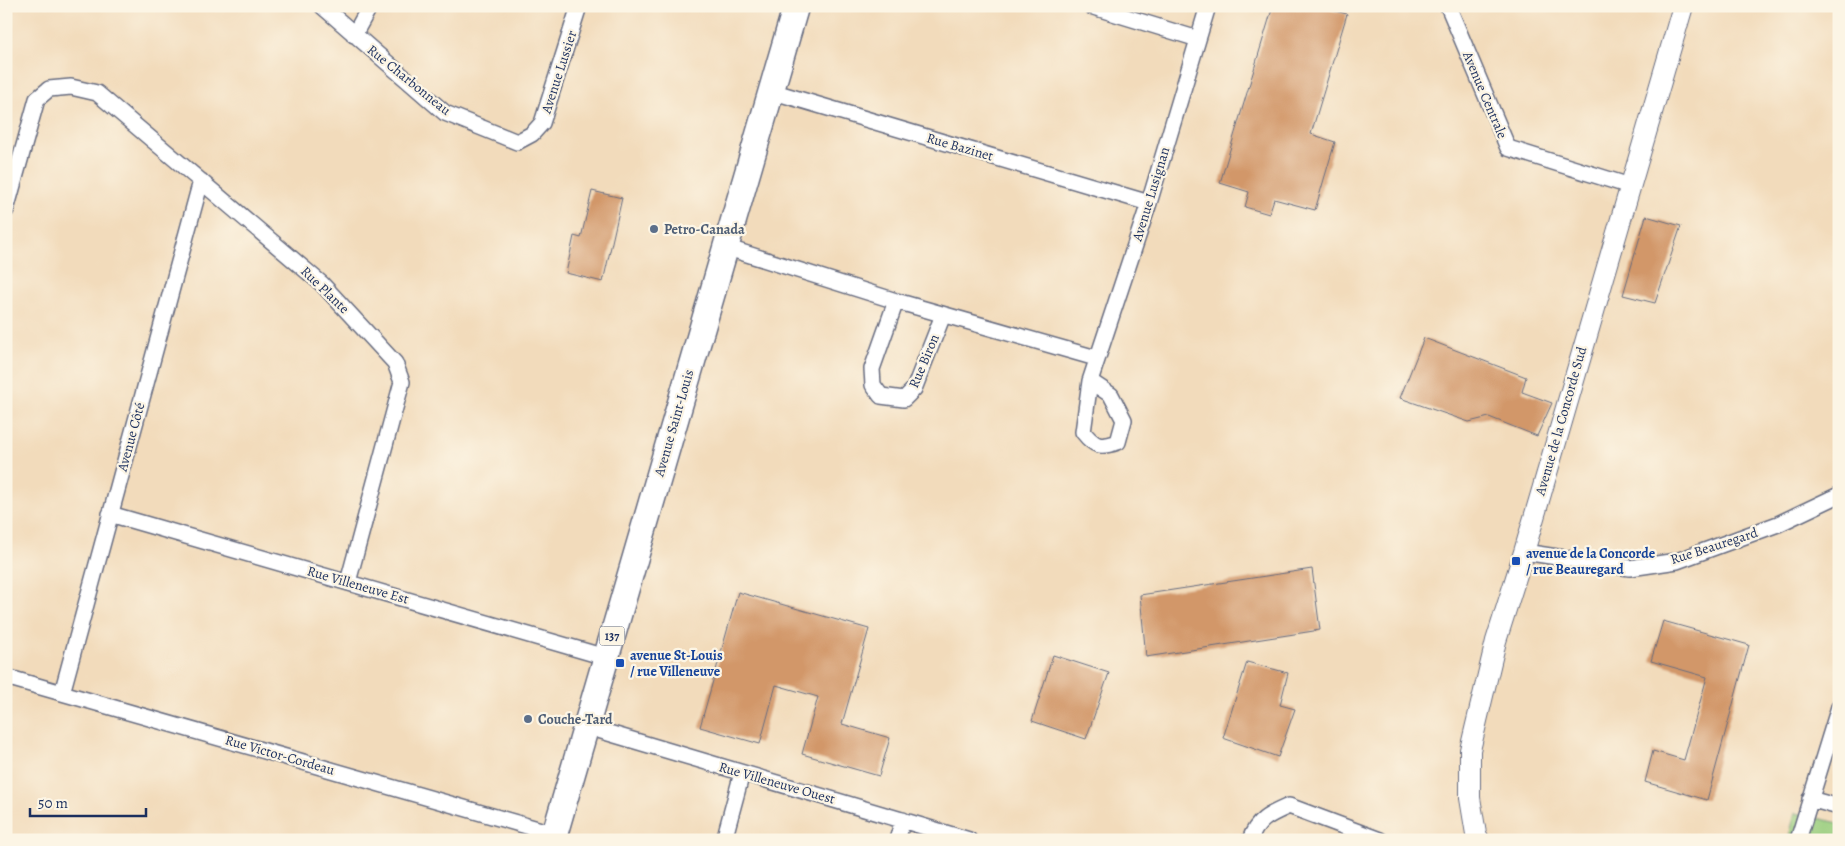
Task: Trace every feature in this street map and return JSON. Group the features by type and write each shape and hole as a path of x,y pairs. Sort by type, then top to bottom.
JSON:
{"main road":[{"name":"Avenue Saint-Louis","path":"554,837 796,6"}],"street":[{"name":"Rue Charbonneau","path":"322,6 445,113 517,142 532,134"},
{"path":"354,35 370,6"},
{"name":"Avenue Lussier","path":"532,134 542,123 579,6"},
{"path":"1090,6 1198,39"},
{"name":"Avenue Lusignan","path":"1090,381 1096,358 1149,203 1208,6"},
{"name":"Avenue Centrale","path":"1448,6 1508,148 1630,186"},
{"name":"Avenue de la Concorde Sud","path":"1479,840 1470,798 1470,750 1496,641 1524,552 1683,6"},
{"name":"Rue Plante","path":"6,210 37,99 49,89 71,87 98,93 322,284 395,363 402,382 348,582"},
{"name":"Rue Bazinet","path":"771,91 1149,203"},
{"name":"Avenue Côté","path":"62,693 201,181"},
{"name":"Rue Biron","path":"725,247 896,301 1096,358"},
{"name":"Rue Biron","path":"896,301 872,369 873,385 881,396 904,400 914,389 943,315"},
{"name":"Rue Beauregard","path":"1524,552 1630,568 1677,561 1778,524 1839,495"},
{"name":"Rue Villeneuve Est","path":"110,514 605,657"},
{"name":"Rue Victor-Cordeau","path":"6,677 554,837"},
{"path":"1798,840 1839,707"},
{"name":"Rue Villeneuve Ouest","path":"585,726 969,840"},
{"path":"724,840 742,773"},
{"path":"1810,799 1839,807"},
{"path":"1250,840 1264,817 1289,806 1380,840"},
{"path":"898,840 903,820"}],"green space":[{"path":"1795,813 1839,823 1839,840 1788,840"}],"building":[{"path":"1273,6 1332,6 1331,10 1347,14 1311,134 1335,142 1315,210 1274,199 1269,214 1245,207 1249,192 1220,183"},
{"path":"592,191 622,198 603,282 566,273 574,236 581,238"},
{"path":"1646,216 1681,226 1655,303 1623,295"},
{"path":"1424,338 1526,377 1522,392 1552,403 1537,436 1489,417 1469,422 1400,398"},
{"path":"1312,569 1320,630 1146,657 1140,595"},
{"path":"738,592 869,629 842,724 890,738 879,776 802,754 818,697 776,685 760,744 700,727"},
{"path":"1663,621 1749,645 1707,800 1645,782 1653,751 1684,760 1707,677 1651,661"},
{"path":"1053,655 1109,673 1086,739 1032,721"},
{"path":"1247,662 1288,673 1280,705 1295,709 1278,757 1223,738"}],"place":[{"name":"Petro-Canada","path":"654,229"},
{"name":"avenue de la Concorde / rue Beauregard","path":"1516,561"},
{"name":"avenue St-Louis / rue Villeneuve","path":"620,663"},
{"name":"Couche-Tard","path":"528,719"}]}
